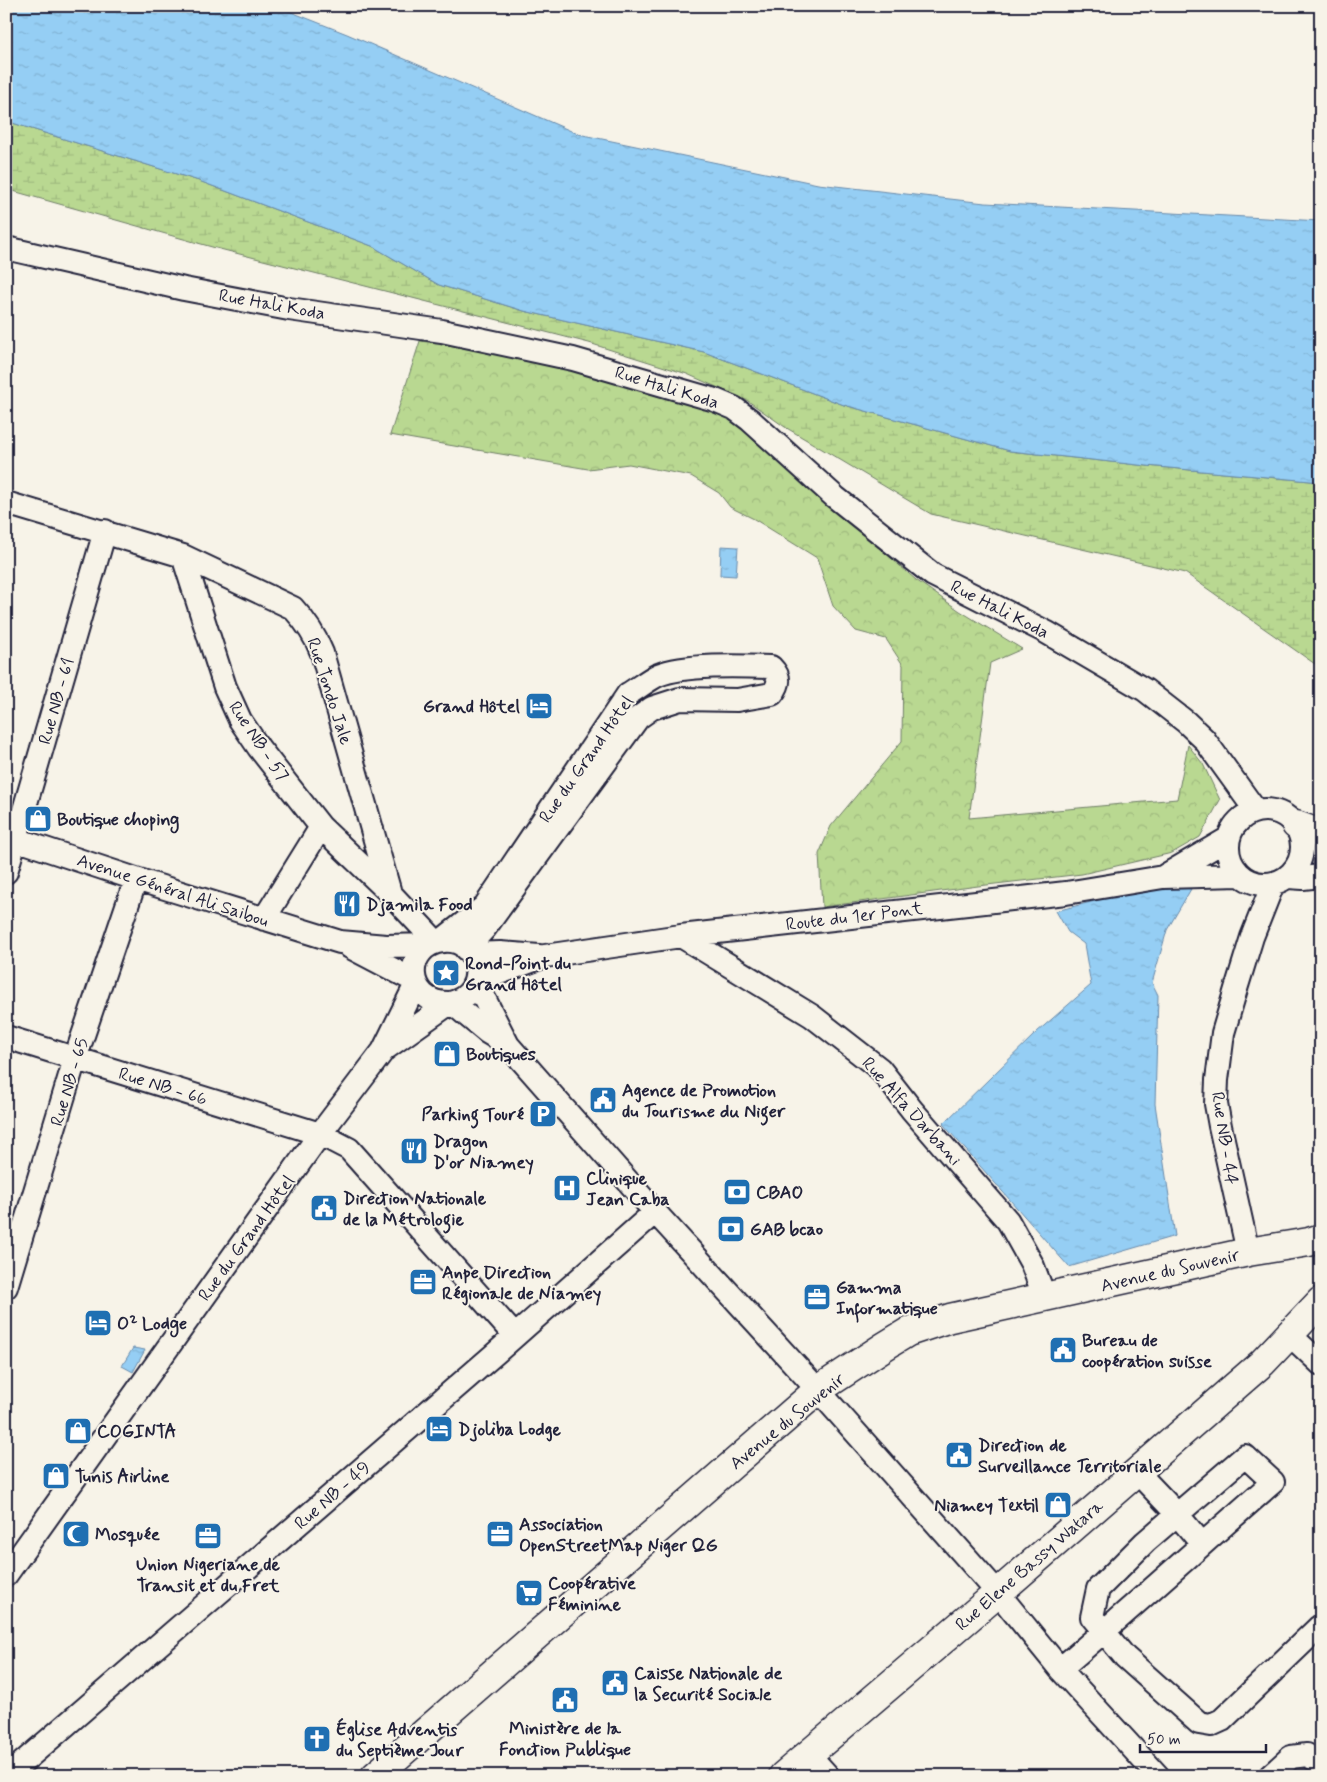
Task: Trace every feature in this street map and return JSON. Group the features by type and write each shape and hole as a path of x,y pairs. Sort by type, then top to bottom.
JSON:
{"main road":[{"path":"1276,1247 1321,1218"},
{"name":"Avenue du Souvenir","path":"375,1776 818,1390 885,1346 915,1330 950,1318 1248,1252 1309,1242 1321,1238"},
{"path":"1285,1341 1321,1301"},
{"path":"1285,1341 1321,1317"},
{"name":"Rue Elene Bassy Watara","path":"783,1776 998,1593 1285,1341"}],"street":[{"name":"Rue Hali Koda","path":"6,248 184,289 289,309 442,331 573,359 715,400 734,408 750,420 835,497 933,575 1046,632 1145,690 1186,722 1204,739 1256,811"},
{"name":"Rue Tondo Jale","path":"6,503 105,531 183,556 293,608 315,636 322,653 390,893 436,943"},
{"name":"Rue NB - 61","path":"6,872 11,837 105,531"},
{"name":"Rue NB - 57","path":"183,556 225,687 240,720 259,748 322,827 390,893"},
{"name":"Rue du Grand Hôtel","path":"436,943 471,919 485,906 628,694 658,675 678,670 739,665 772,668 777,673 779,680 777,688 772,694 737,700 680,699 652,708 638,718 468,951"},
{"path":"678,670 680,699"},
{"path":"1281,880 1296,869 1310,840 1288,817 1278,812 1256,811 1246,815 1232,829 1228,849 1229,858 1244,878 1257,884 1321,876"},
{"path":"264,919 322,827"},
{"name":"Avenue Général Ali Saibou","path":"11,837 136,879 340,942 415,983"},
{"name":"Route du 1er Pont","path":"1163,877 1229,838"},
{"name":"Route du 1er Pont","path":"468,951 545,956 681,936 1066,893 1163,877 1244,878"},
{"name":"Rue NB - 44","path":"1244,878 1252,938"},
{"name":"Rue NB - 65","path":"6,1287 75,1059 136,879"},
{"name":"Rue NB - 44","path":"1248,1252 1220,1126 1216,1104 1216,1080 1223,1033 1252,938 1281,880"},
{"name":"Rue Alfa Darbani","path":"681,936 812,1016 880,1069 912,1110 1008,1221 1032,1264 1045,1298"},
{"name":"Avenue Général Ali Saibou","path":"340,942 386,946 436,943"},
{"path":"455,942 468,951 476,967 475,983 466,996 451,1003 439,1003 429,1000 421,993 415,983 413,971 421,952 436,943 455,942"},
{"name":"Route du 1er Pont","path":"475,983 545,956"},
{"name":"Rue du Grand Hôtel","path":"6,1575 320,1134 383,1051 415,983"},
{"path":"475,983 508,1044 655,1212 818,1390 998,1593 1060,1669 1158,1776"},
{"path":"451,1003 488,1032 508,1044"},
{"name":"Rue du Grand Hôtel","path":"383,1051 451,1003"},
{"name":"Rue NB - 66","path":"6,1037 320,1134 349,1149 515,1336"},
{"name":"Rue NB - 49","path":"7,1776 515,1336 655,1212"},
{"path":"1285,1341 1321,1364"},
{"path":"1060,1669 1104,1632 1274,1482 1245,1456 1145,1542 1098,1589 1092,1617 1104,1632 1125,1657 1199,1723 1211,1725 1222,1720 1320,1627"},
{"path":"1137,1472 1178,1514 1202,1544"},
{"path":"808,1754 828,1776"},
{"path":"1270,1776 1292,1757 1307,1755 1321,1763"},
{"path":"1316,1776 1321,1769"}],"green space":[{"path":"6,121 199,181 372,246 439,285 524,311 704,352 844,405 1010,451 1321,482 1321,663 1315,664 1185,573 931,514 785,427 748,401 687,374 589,343 212,247 6,189"},
{"path":"420,341 521,354 728,414 916,580 960,611 1022,649 990,663 969,818 1177,799 1188,745 1203,764 1220,800 1200,837 1172,853 1082,874 822,907 819,854 831,826 902,741 903,665 886,639 856,631 833,606 817,558 754,519 730,507 719,493 691,476 629,464 588,469 390,435"}],"water":[{"path":"6,6 276,6 347,34 578,134 818,184 985,203 1321,221 1321,482 1010,451 844,405 704,352 524,311 439,285 372,246 199,181 6,121"},
{"path":"721,546 738,547 736,576 720,575"},
{"path":"1161,884 1191,889 1167,930 1152,983 1158,995 1155,1104 1175,1236 1069,1267 943,1124 1037,1032 1091,985 1084,944 1068,932 1056,911"},
{"path":"133,1348 145,1350 133,1372 122,1366"}],"place":[{"name":"Grand Hôtel","path":"539,706"},
{"name":"Boutique choping","path":"38,819"},
{"name":"Djamila Food","path":"347,904"},
{"name":"Rond-Point du Grand Hôtel","path":"446,973"},
{"name":"Boutiques","path":"447,1054"},
{"name":"Agence de Promotion du Tourisme du Niger","path":"603,1100"},
{"name":"Parking Touré","path":"543,1114"},
{"name":"Dragon D'or Niamey","path":"414,1151"},
{"name":"Clinique Jean Caba","path":"567,1188"},
{"name":"CBAO","path":"737,1192"},
{"name":"Direction Nationale de la Métrologie","path":"324,1208"},
{"name":"GAB bcao","path":"731,1229"},
{"name":"Anpe Direction Régionale de Niamey","path":"423,1282"},
{"name":"Gamma Informatique","path":"817,1297"},
{"name":"O² Lodge","path":"98,1323"},
{"name":"Bureau de coopération suisse","path":"1063,1350"},
{"name":"Djoliba Lodge","path":"439,1429"},
{"name":"COGINTA","path":"78,1431"},
{"name":"Direction de Surveillance Territoriale","path":"959,1455"},
{"name":"Tunis Airline","path":"56,1476"},
{"name":"Niamey Textil","path":"1058,1505"},
{"name":"Mosquée","path":"76,1534"},
{"name":"Association OpenStreetMap Niger QG","path":"500,1534"},
{"name":"Union Nigeriane de Transit et du Fret","path":"208,1536"},
{"name":"Coopérative Féminine","path":"529,1593"},
{"name":"Caisse Nationale de la Securité Sociale","path":"615,1683"},
{"name":"Ministère de la Fonction Publique","path":"565,1700"},
{"name":"Église Adventis du Septième Jour","path":"317,1739"}]}
